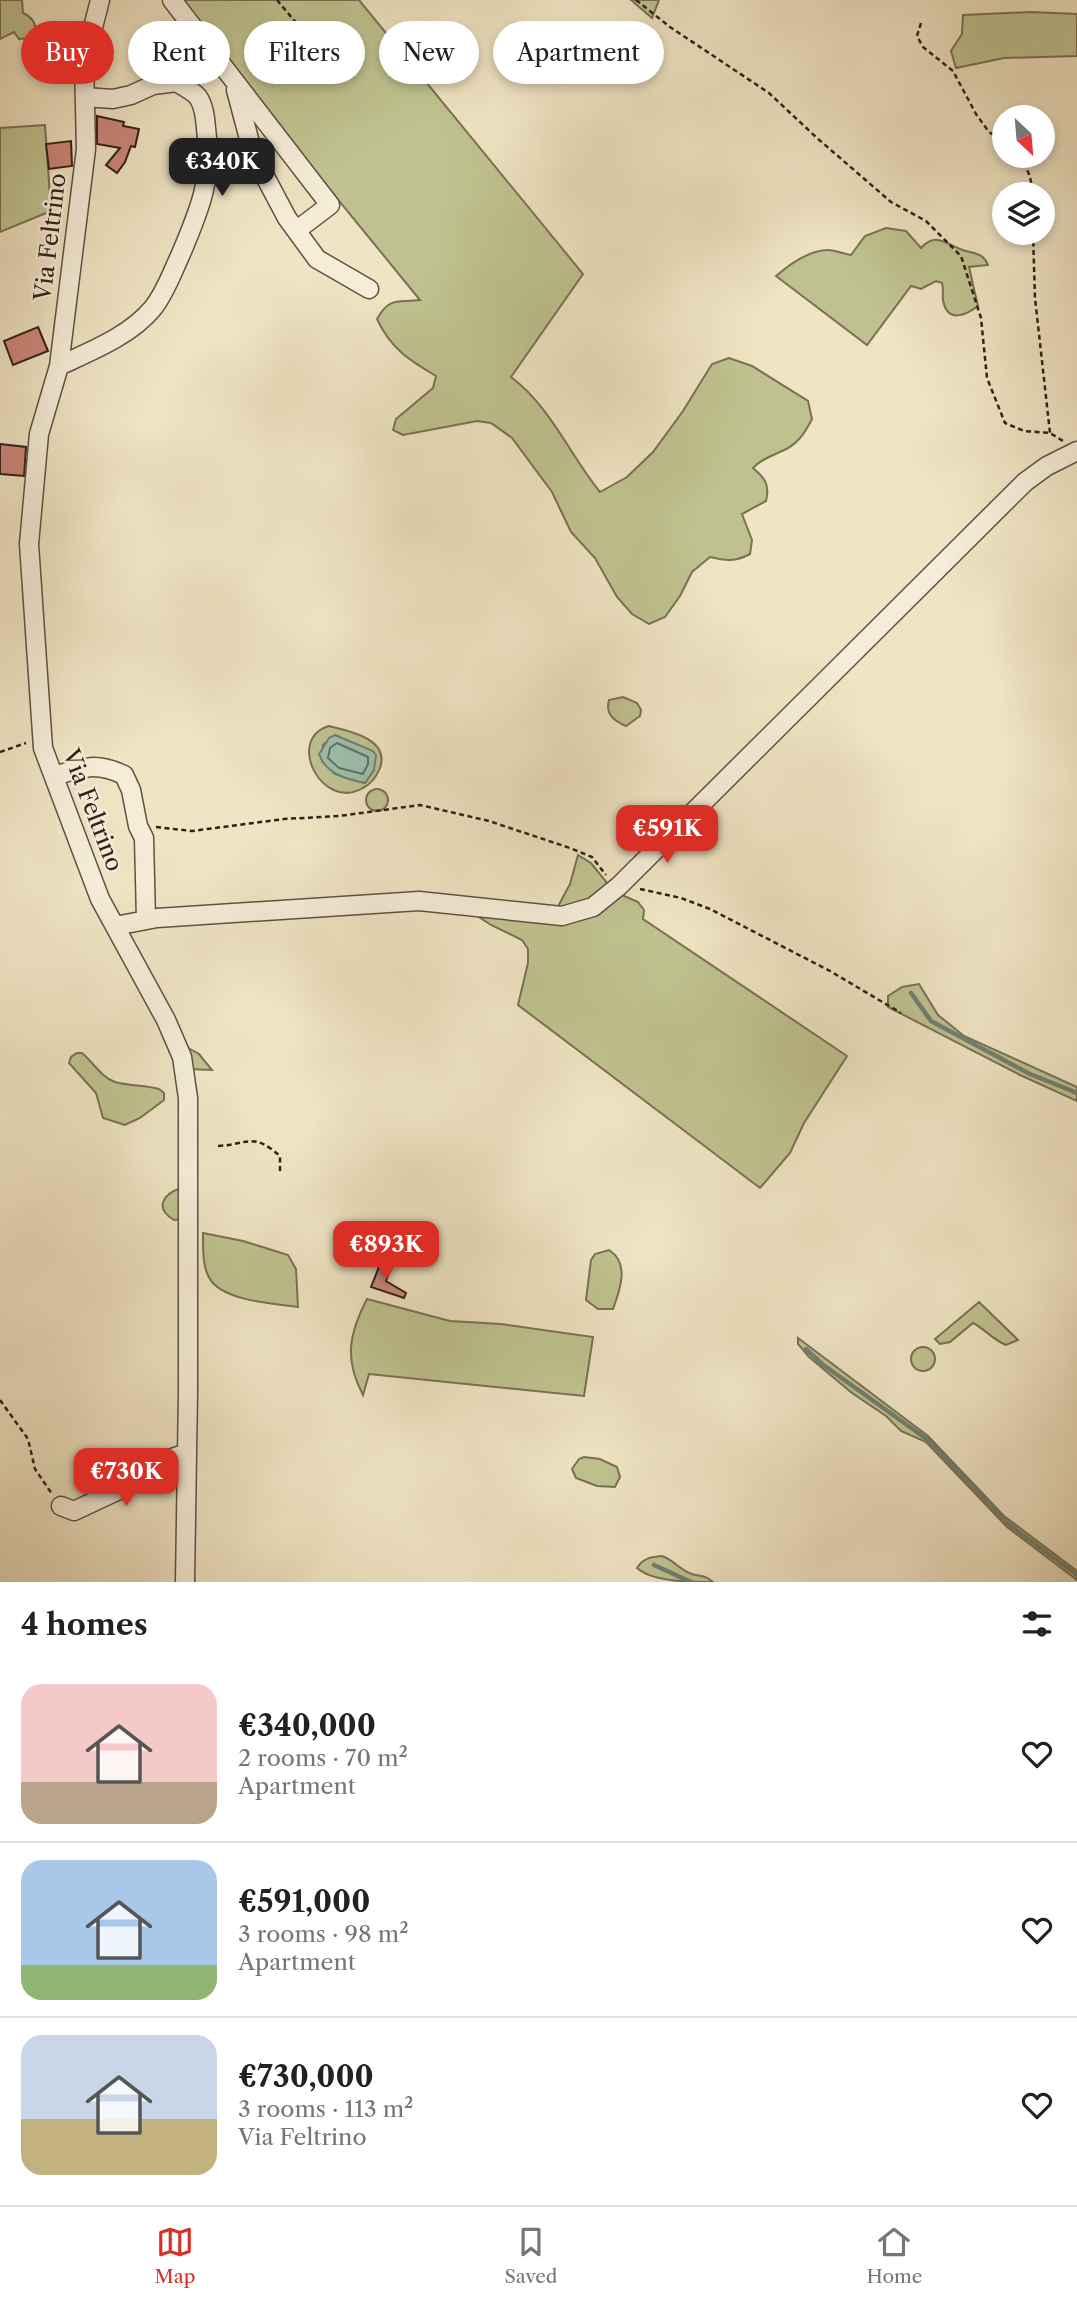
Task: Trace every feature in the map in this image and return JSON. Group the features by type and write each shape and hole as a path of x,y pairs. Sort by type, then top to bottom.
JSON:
{"street":[{"name":"Via Feltrino","path":"100,0 84,63 86,149 59,366 39,434 29,544 43,748 100,899 166,1020 182,1057 186,1089 185,1582"},
{"path":"172,0 330,205 297,230"},
{"path":"234,80 254,154 287,218 317,259 369,289"},
{"path":"59,366 98,348 131,328 153,307 170,279 201,207 207,179 208,140 204,109 197,96 176,82 153,85 131,95 113,99 85,97"},
{"path":"115,926 146,920 419,901 562,916 593,907 619,886 1025,482 1072,448"},
{"path":"54,776 80,768 107,767 124,775 131,790 138,826 144,838 146,920"},
{"path":"61,1506 74,1511 123,1488 146,1467 187,1452"}],"path":[{"path":"277,0 295,21"},
{"path":"636,0 670,27 769,93 891,201 926,222 961,256 981,318 987,377 1005,423 1024,431 1050,433 1072,448"},
{"path":"921,23 917,36 923,47 953,71 976,114 992,134"},
{"path":"1033,245 1035,298 1050,433"},
{"path":"0,752 43,737"},
{"path":"138,826 192,831 284,818 340,816 420,805 489,821 592,856 608,878 619,886 681,898 710,909 830,971 901,1013"},
{"path":"218,1146 255,1140 264,1143 280,1156 280,1174"},
{"path":"0,1400 28,1439 35,1469 61,1506"}],"shaded area":[{"path":"0,0 22,0 23,13 32,21 21,21 21,39 14,32 0,39"},
{"path":"175,0 359,0 379,24 379,84 428,84 583,274 511,377 548,416 600,492 627,477 653,452 712,364 729,358 752,366 808,401 812,419 800,438 753,468 763,479 767,490 766,501 742,514 752,540 750,554 730,560 710,557 692,572 665,617 649,624 632,614 617,597 595,558 571,532 552,492 512,438 491,423 477,421 403,435 393,430 396,419 433,388 436,376 402,353 388,338 377,319 391,304 420,300 230,67 230,21 192,21"},
{"path":"631,0 659,0 652,18"},
{"path":"1031,12 1077,14 1077,56 1004,58 956,68 951,51 962,34 963,15"},
{"path":"45,125 51,211 0,232 0,128"},
{"path":"886,228 906,231 921,248 926,243 940,240 983,257 988,265 969,267 978,306 968,313 952,315 945,307 942,283 936,281 921,289 911,286 867,345 776,276 794,262 814,252 831,250 851,255 865,236"},
{"path":"623,697 637,703 641,710 640,716 626,726 614,719 608,709 609,700"},
{"path":"329,726 357,734 374,743 382,758 377,775 363,788 348,793 334,790 314,771 310,745 316,733","holes":["335,735 374,770 365,783 335,774 322,761 323,745"]},
{"path":"377,789 385,792 388,800 385,808 377,811 369,808 366,800 369,792"},
{"path":"578,855 591,863 612,889 585,908 555,912 570,884"},
{"path":"622,895 638,902 644,910 643,919 847,1056 804,1123 790,1153 760,1188 518,1005 528,963 528,949 522,940 465,908 599,910"},
{"path":"919,984 938,1015 964,1036 1077,1087 1077,1101 1020,1075 888,1007 888,996 902,987"},
{"path":"181,1044 199,1054 212,1070 187,1069"},
{"path":"82,1053 110,1080 159,1089 164,1093 164,1100 140,1118 125,1125 103,1118 96,1093 69,1063 71,1057"},
{"path":"181,1188 183,1219 174,1220 164,1211 163,1202"},
{"path":"203,1233 243,1241 288,1255 296,1269 298,1307 252,1301 219,1288 206,1271"},
{"path":"609,1250 619,1262 622,1277 613,1309 598,1309 586,1300 591,1260 595,1254"},
{"path":"367,1299 450,1321 501,1324 593,1337 584,1396 369,1374 363,1395 353,1370 351,1347 356,1324"},
{"path":"979,1302 1018,1340 1006,1345 973,1323 950,1342 940,1344 935,1339"},
{"path":"798,1338 928,1436 1004,1516 1077,1571 1077,1580 1007,1527 926,1442 901,1431 886,1416 852,1393 809,1357 798,1344"},
{"path":"923,1347 934,1354 935,1359 928,1370 923,1371 912,1364 911,1359 918,1348"},
{"path":"579,1459 600,1459 617,1467 620,1477 615,1487 597,1486 576,1478 572,1469"},
{"path":"662,1556 688,1573 713,1582 662,1579 637,1568 648,1559"}],"water":[{"path":"335,735 373,751 376,755 374,770 365,783 337,775 322,761 319,754 329,738"}],"building":[{"path":"97,116 124,122 123,126 139,129 135,147 131,146 117,173 106,165 120,148 97,144"},
{"path":"71,141 72,166 49,169 46,144"},
{"path":"38,327 48,351 13,365 4,341"},
{"path":"0,444 26,447 24,476 0,474"},
{"path":"381,1262 393,1262 386,1281 406,1293 404,1298 371,1287"}],"waterway":[{"path":"911,993 931,1021 1030,1074 1077,1093"},
{"path":"806,1349 822,1364 928,1440 1007,1523 1077,1575"},
{"path":"654,1565 691,1582"}]}
